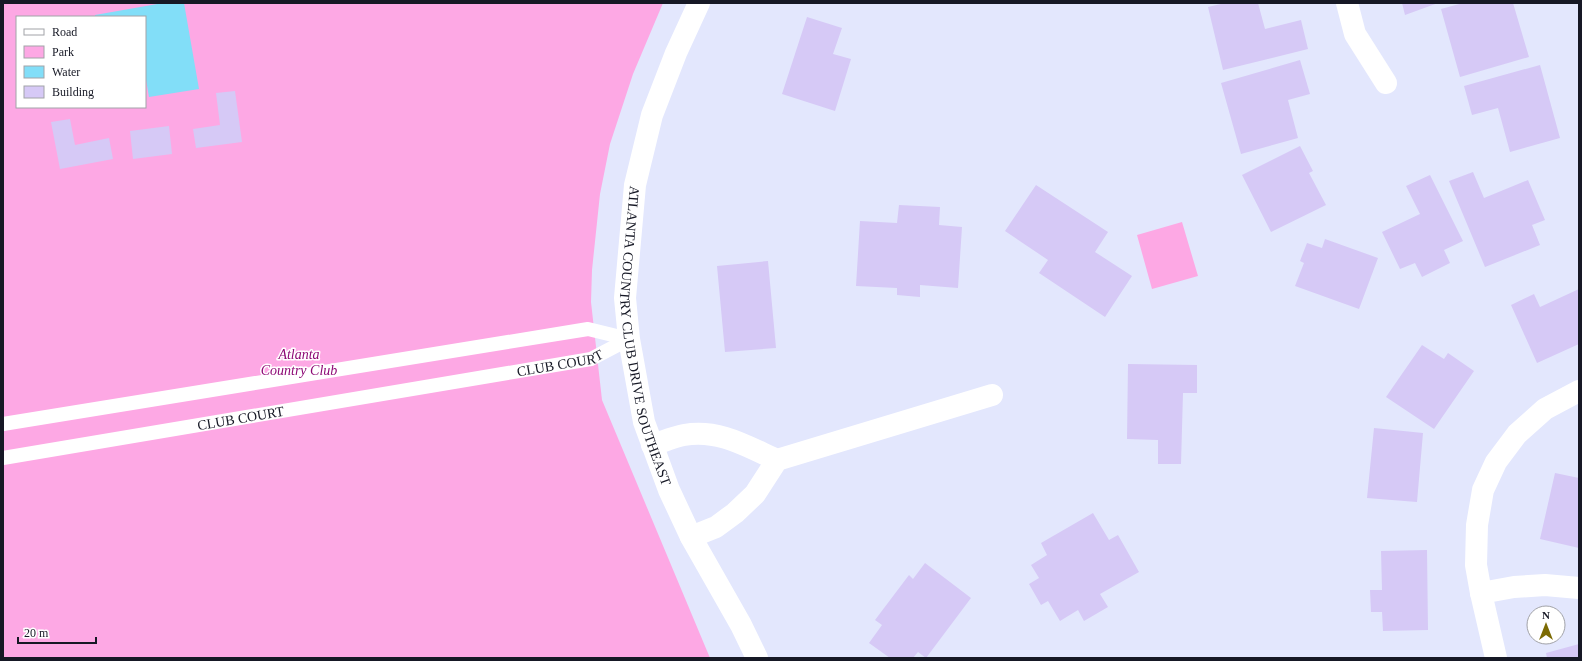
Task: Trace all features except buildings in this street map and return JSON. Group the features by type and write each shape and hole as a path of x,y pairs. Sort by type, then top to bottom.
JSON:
{"street":[{"name":"ATLANTA COUNTRY CLUB DRIVE SOUTHEAST","path":"699,3 676,53 652,116 635,185 625,298 629,339 639,401 652,446 669,490 692,537 757,658"},
{"path":"1347,3 1356,34 1386,83"},
{"path":"1496,658 1476,564 1477,525 1483,490 1496,462 1517,434 1545,409 1579,391"},
{"path":"692,537 716,527 735,513 755,494 777,460 992,395"},
{"path":"652,446 684,435 712,434 734,439 777,460"},
{"path":"1481,593 1514,587 1545,585 1579,588"}],"lane":[{"name":"CLUB COURT","path":"3,424 588,329 629,339"},
{"name":"CLUB COURT","path":"3,458 591,359 629,339"}],"green space":[{"name":"Atlanta Country Club","path":"3,3 663,3 633,74 610,144 600,194 592,270 591,302 602,400 710,658 3,658"},
{"path":"1182,222 1198,276 1152,289 1137,235"}],"water":[{"path":"163,3 184,3 199,89 149,97 146,80 146,16 95,15"}]}
